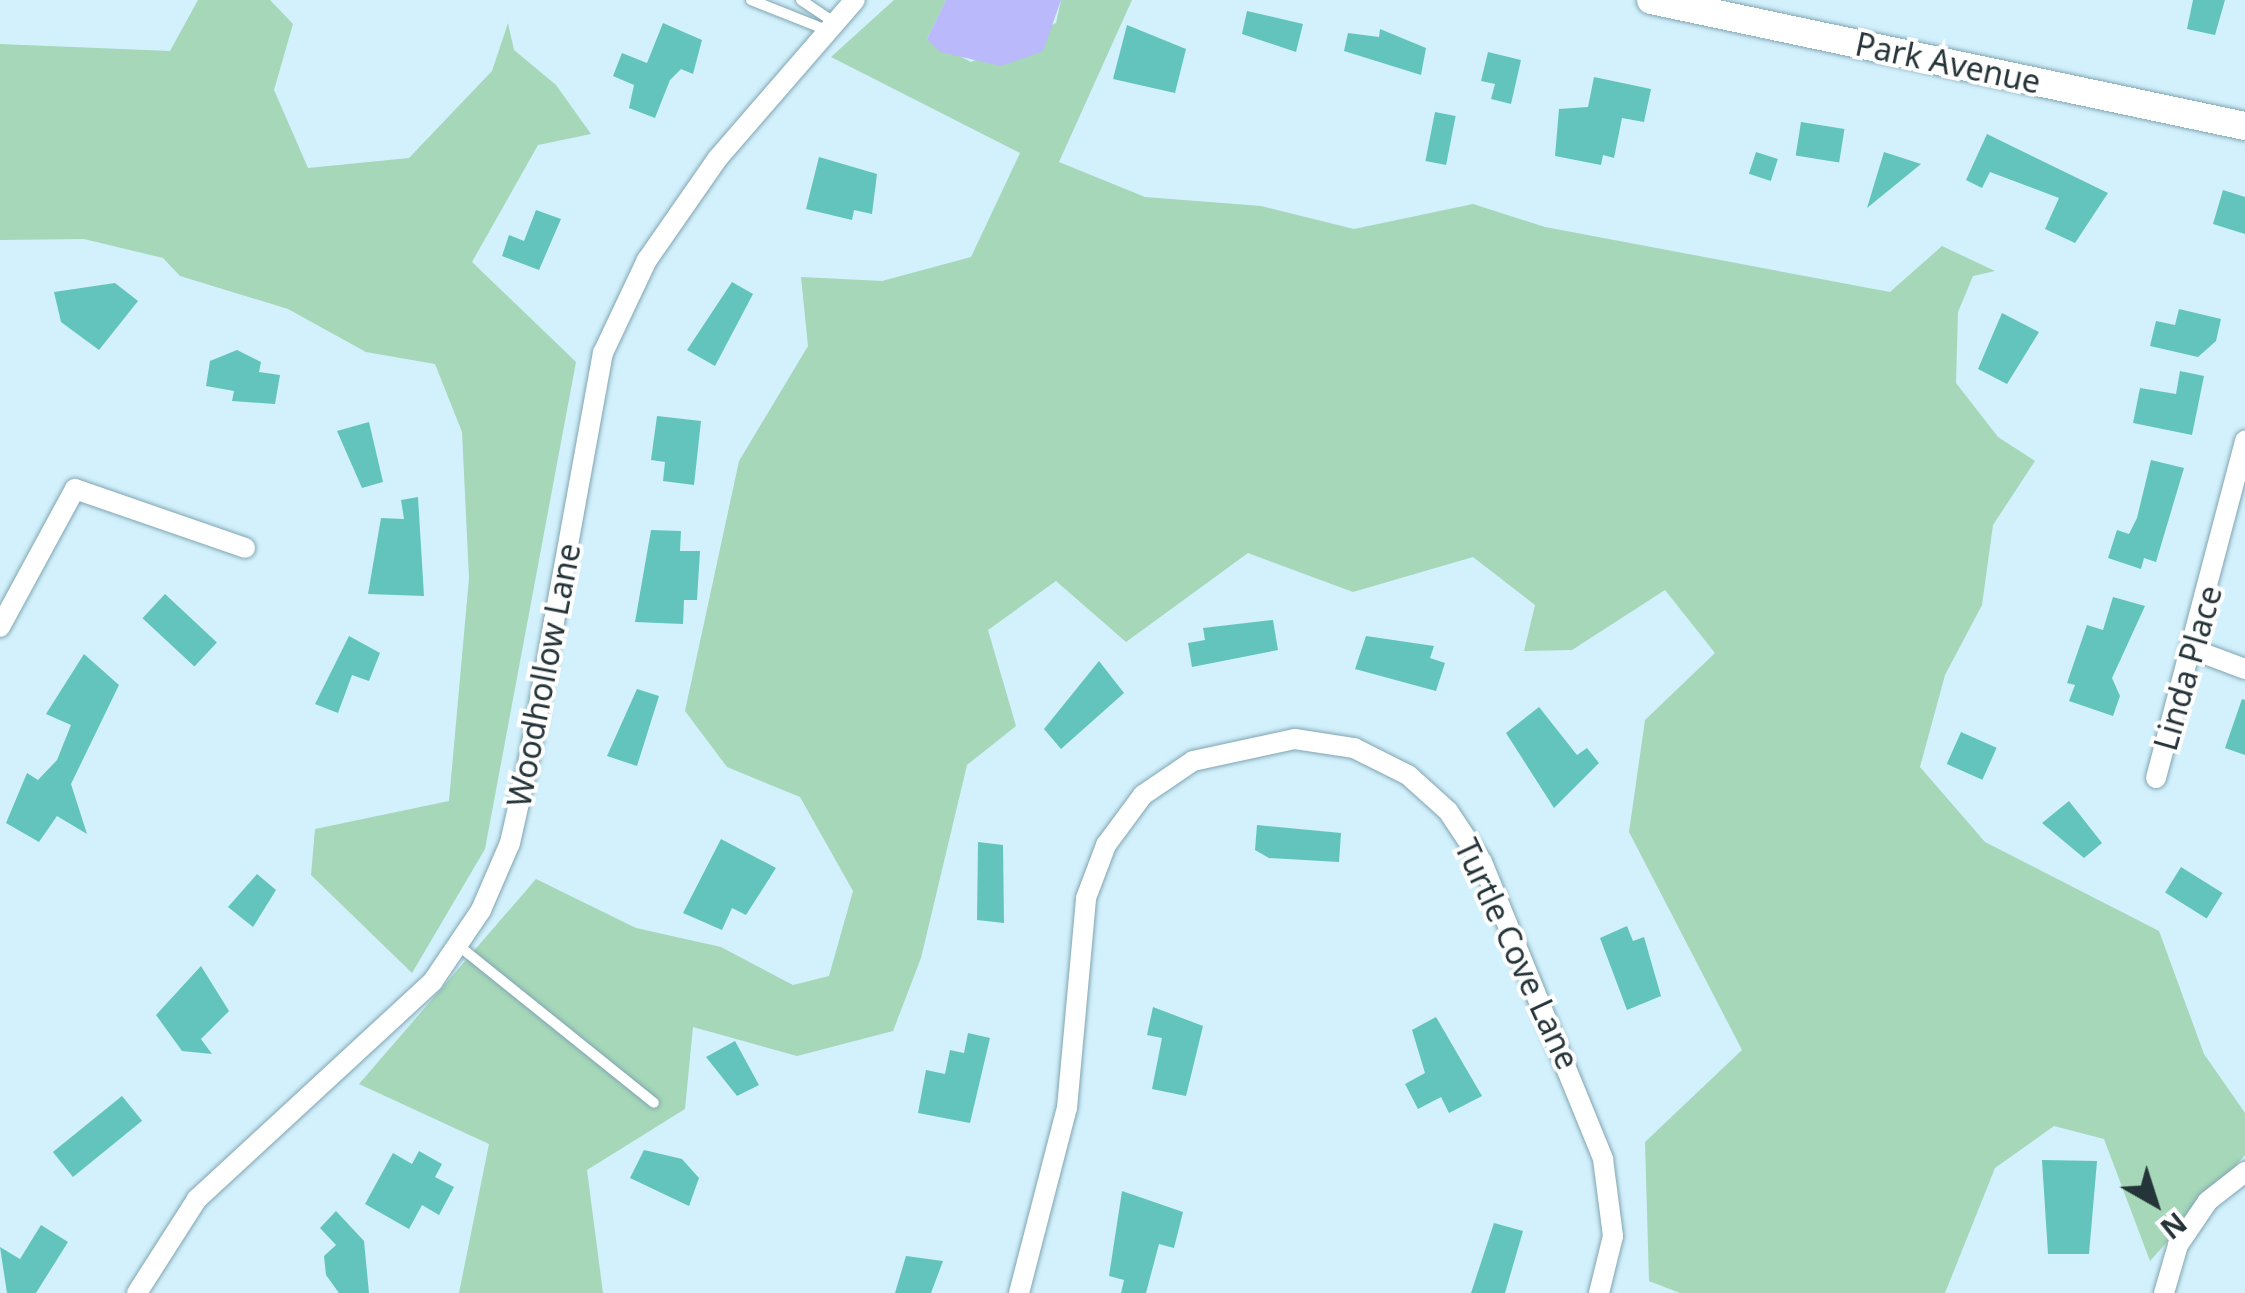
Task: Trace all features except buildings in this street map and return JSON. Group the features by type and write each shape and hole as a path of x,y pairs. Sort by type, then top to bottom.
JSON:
{"main road":[{"name":"Park Avenue","path":"1651,0 2245,126"}],"street":[{"name":"Woodhollow Lane","path":"137,1293 197,1198 460,946 510,843 603,353 658,246 828,25 855,0"},
{"name":"Linda Place","path":"2156,778 2196,651 2245,441"},
{"path":"0,626 74,489 245,548"},
{"path":"2196,651 2245,669"},
{"name":"Turtle Cove Lane","path":"1019,1293 1067,1108 1086,898 1106,845 1143,795 1193,762 1295,739 1354,748 1408,775 1448,811 1482,862 1602,1159 1612,1236 1599,1293"},
{"path":"2164,1293 2178,1245 2208,1200 2245,1172"}],"lane":[{"path":"751,0 828,25"},
{"path":"802,0 828,25"},
{"path":"460,946 654,1103"}],"green space":[{"path":"198,0 270,0 293,24 274,90 308,168 409,158 492,71 508,23 514,50 556,85 591,134 538,145 472,262 576,362 485,849 412,973 311,875 315,829 449,801 469,578 462,432 435,364 366,352 288,309 180,276 163,258 84,239 0,240 0,44 170,51"},
{"path":"894,0 946,0 927,39 971,62 1056,23 1061,0 1132,0 1059,162 1145,197 1261,206 1354,229 1473,204 1545,227 1890,292 1942,246 1995,271 1973,276 1958,312 1956,383 1998,437 2035,461 1993,525 1982,605 1945,675 1920,767 1985,842 2159,931 2204,1054 2245,1113 2245,1155 2150,1261 2104,1139 2054,1126 1995,1168 1945,1293 1680,1293 1649,1281 1645,1142 1742,1050 1629,832 1645,720 1715,653 1665,590 1572,650 1524,651 1535,605 1473,557 1353,592 1248,553 1126,642 1056,581 988,630 1016,726 967,765 921,958 893,1031 797,1056 693,1027 685,1109 587,1170 603,1293 459,1293 489,1144 359,1084 536,879 636,928 721,947 793,985 829,976 853,891 800,797 727,767 685,711 739,461 808,346 801,277 882,281 971,257 1020,153 831,57"}],"water":[{"path":"946,0 1061,0 1043,51 1001,66 940,52 927,39"}]}
